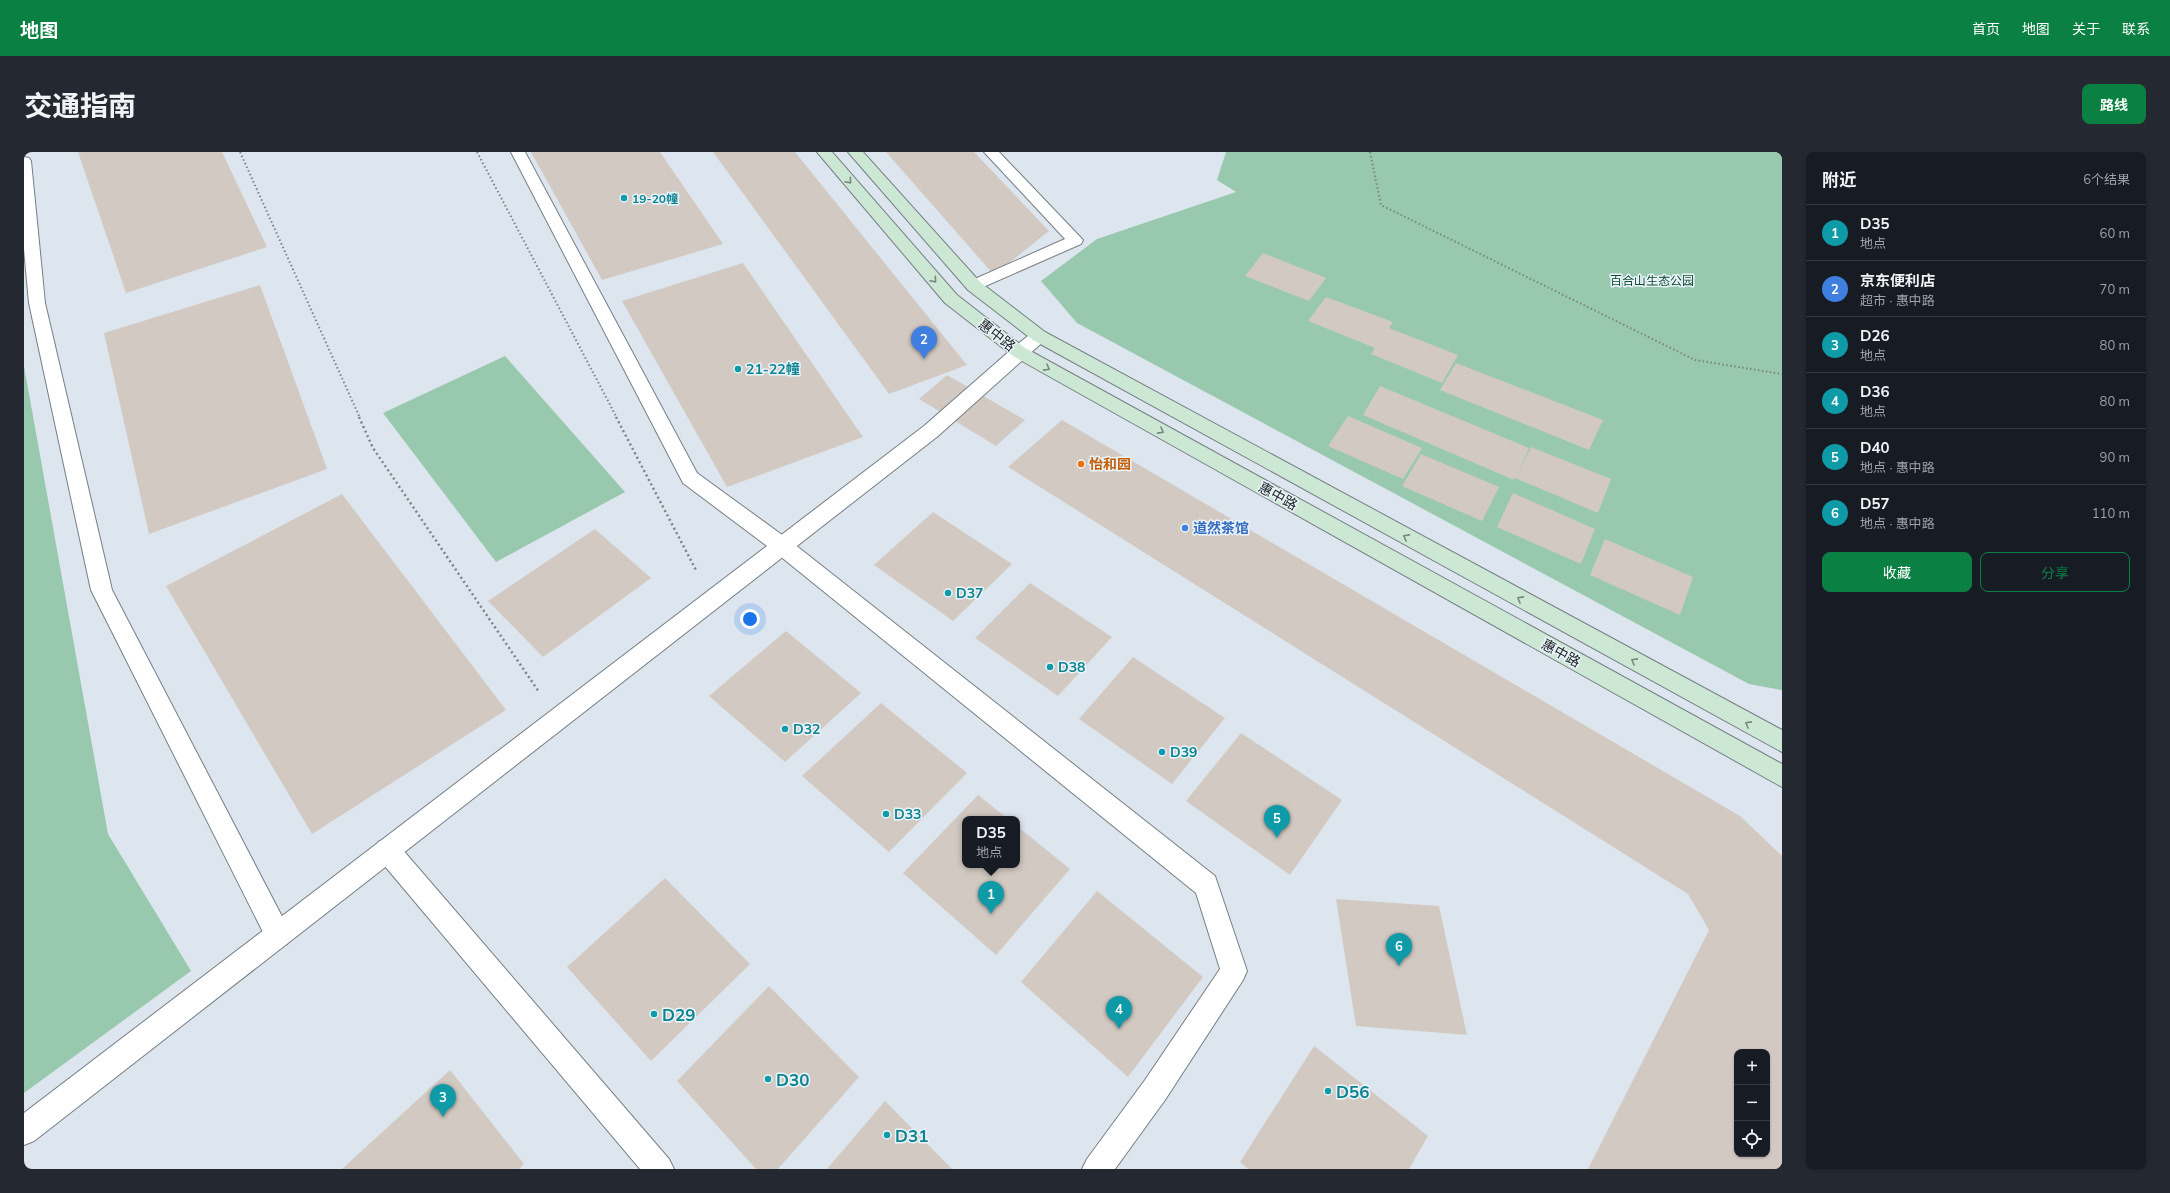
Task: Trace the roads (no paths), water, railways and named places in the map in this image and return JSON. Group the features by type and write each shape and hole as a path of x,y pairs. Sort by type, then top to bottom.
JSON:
{"street":[{"path":"518,152 690,478 782,546 1206,885 1234,971 1155,1090 1097,1169"},
{"name":"惠中路","path":"824,152 951,299 1019,352 1782,776"},
{"name":"惠中路","path":"854,152 974,286 1039,336 1782,742"},
{"path":"974,286 1075,240 991,152"},
{"path":"24,161 37,303 102,590 278,935"},
{"path":"24,1131 931,431 1039,336"},
{"path":"387,850 659,1169"}],"place":[{"name":"19-20幢","path":"624,198"},
{"name":"京东便利店","path":"924,359"},
{"name":"21-22幢","path":"738,369"},
{"name":"怡和园","path":"1081,464"},
{"name":"道然茶馆","path":"1185,528"},
{"name":"D37","path":"948,593"},
{"name":"D38","path":"1050,667"},
{"name":"D32","path":"785,729"},
{"name":"D39","path":"1162,752"},
{"name":"D33","path":"886,814"},
{"name":"D40","path":"1277,838"},
{"name":"D35","path":"991,914"},
{"name":"D57","path":"1399,966"},
{"name":"D29","path":"654,1014"},
{"name":"D36","path":"1119,1029"},
{"name":"D30","path":"768,1079"},
{"name":"D56","path":"1328,1091"},
{"name":"D26","path":"443,1117"},
{"name":"D31","path":"887,1135"}],"park label":[{"name":"百合山生态公园","path":"1652,280"}]}
